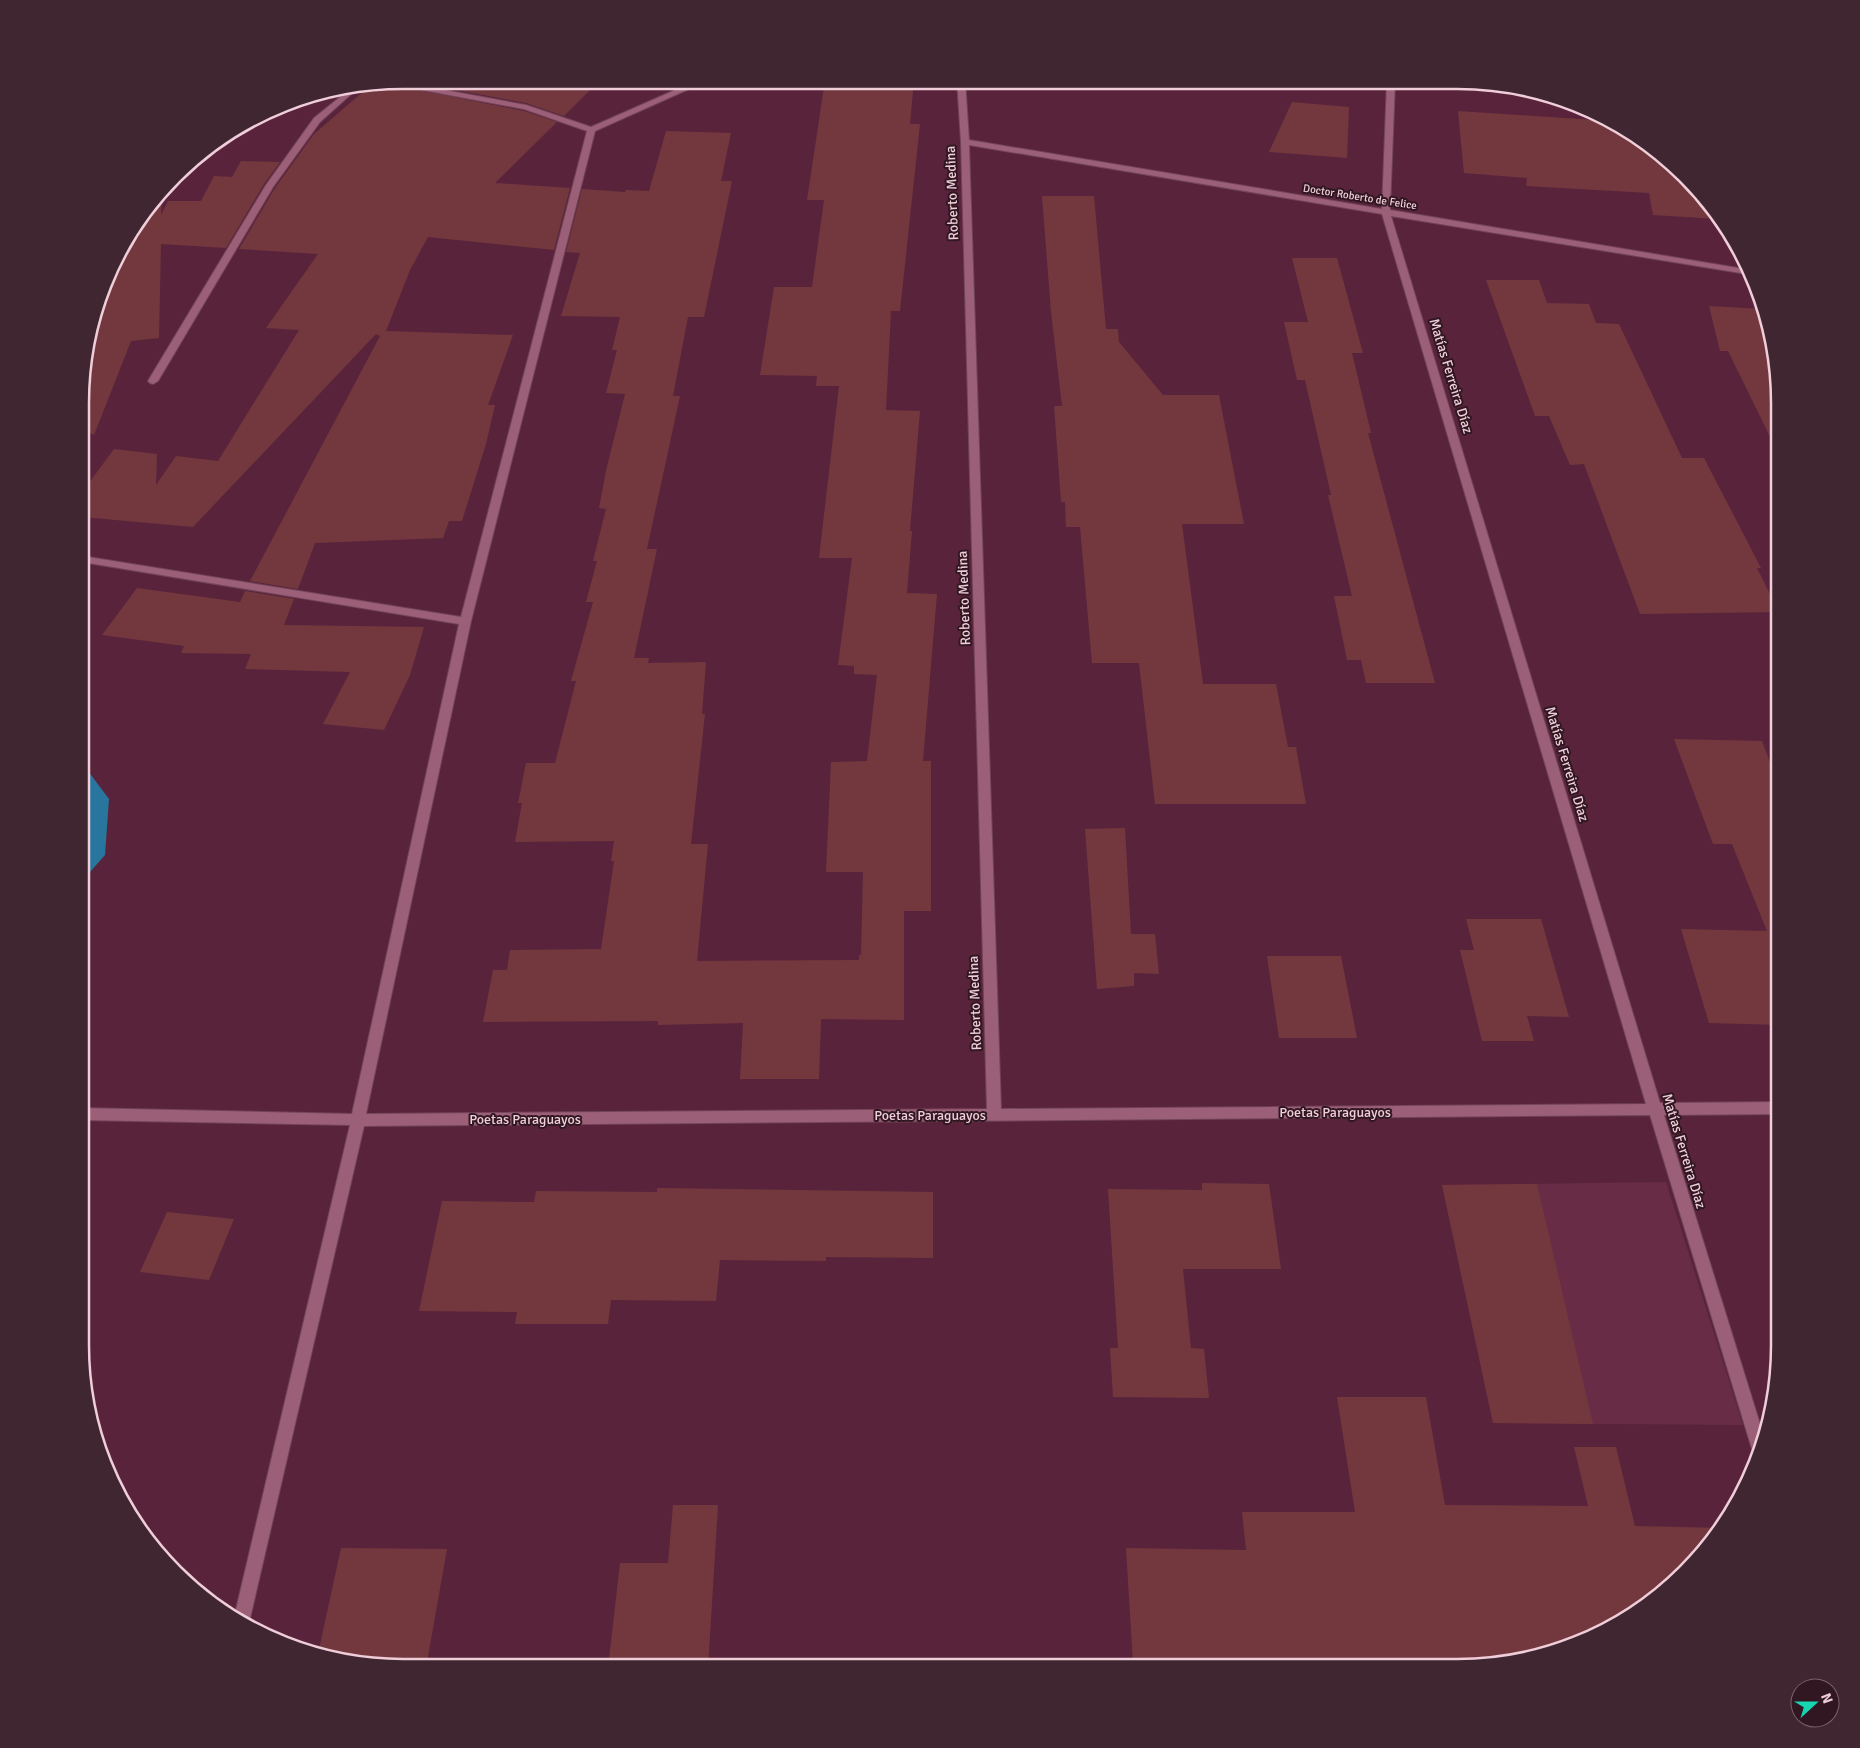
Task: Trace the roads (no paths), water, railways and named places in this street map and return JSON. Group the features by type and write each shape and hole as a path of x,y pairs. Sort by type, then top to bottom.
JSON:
{"street":[{"path":"427,89 526,107 591,130 684,89"},
{"name":"Roberto Medina","path":"962,89 965,142 994,1115"},
{"name":"Matías Ferreira Díaz","path":"1391,89 1386,212 1655,1109 1757,1439"},
{"path":"153,381 269,187 317,120 349,94"},
{"path":"243,1615 358,1120 465,621 591,130"},
{"name":"Doctor Roberto de Felice","path":"965,142 1742,271"},
{"path":"89,560 465,621"},
{"name":"Poetas Paraguayos","path":"89,1114 358,1120 1771,1108"}],"water":[{"path":"89,772 109,799 105,855 89,873"}]}
